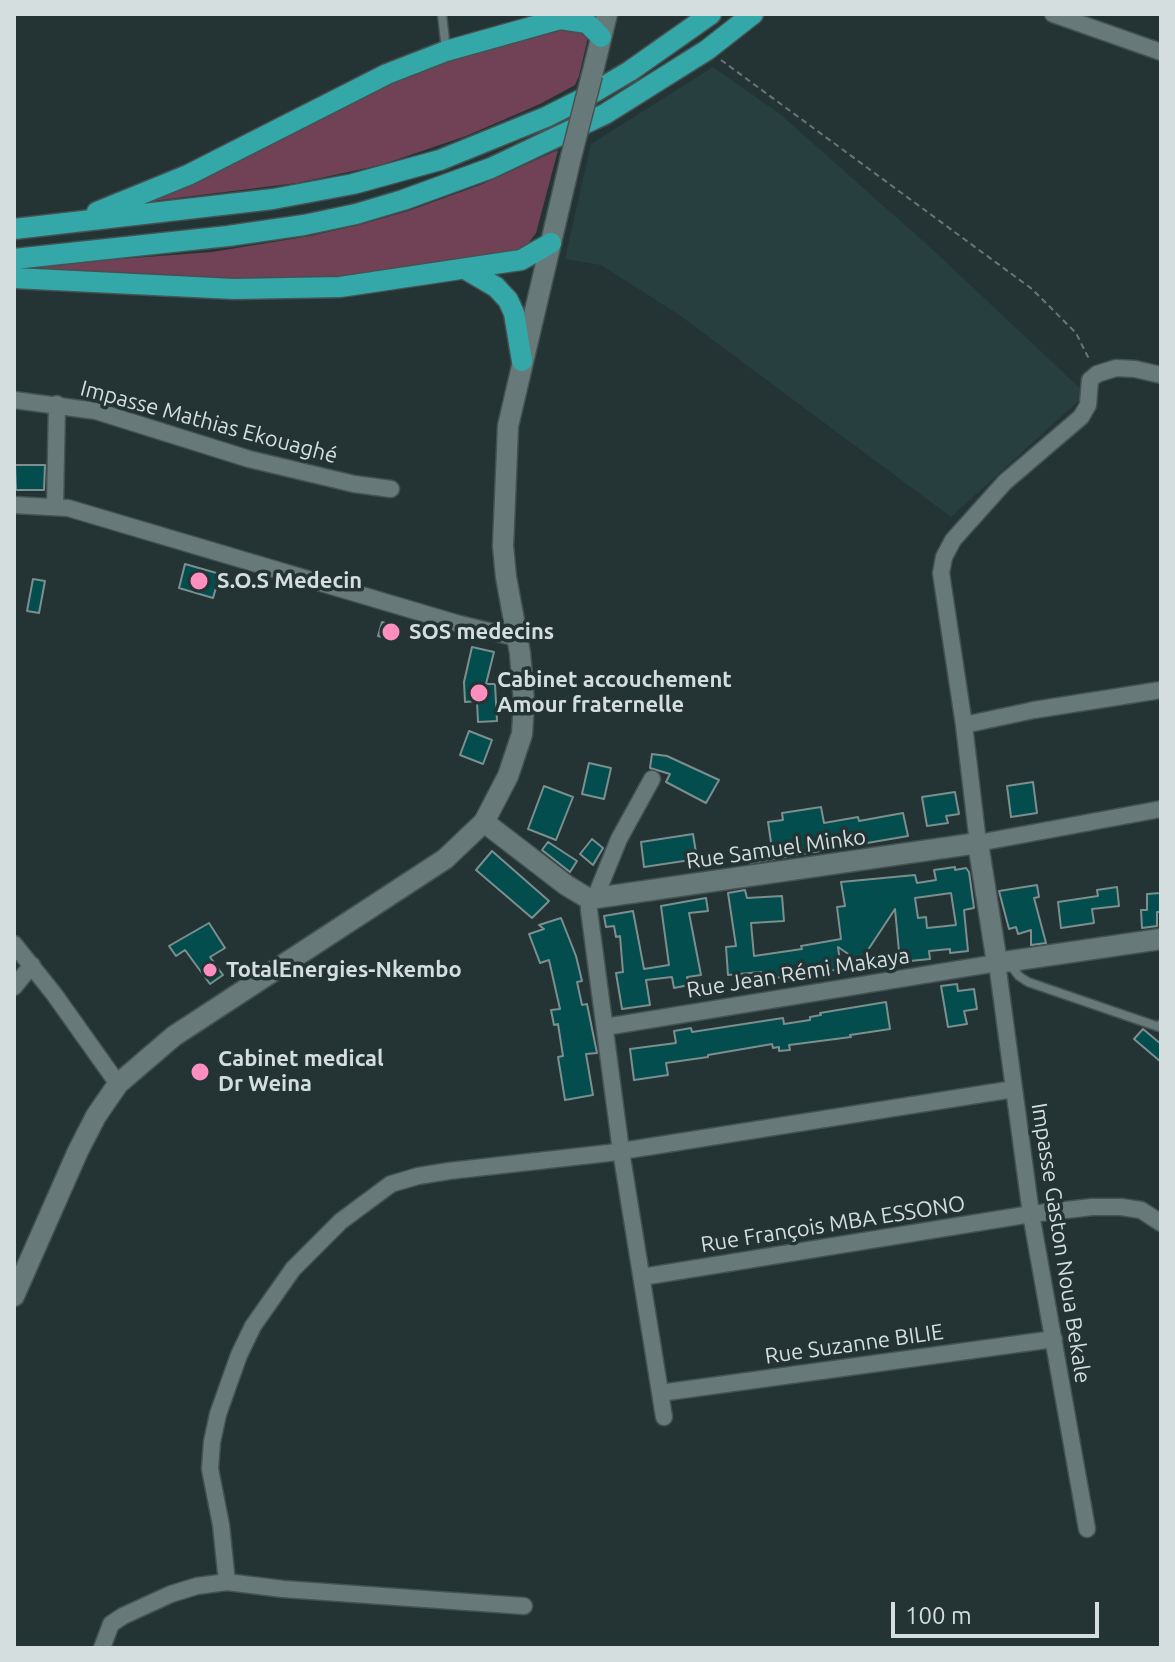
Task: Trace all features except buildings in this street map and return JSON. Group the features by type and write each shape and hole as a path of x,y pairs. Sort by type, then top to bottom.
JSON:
{"main road":[{"path":"14,1296 78,1151 96,1116 118,1084 174,1036 445,859 484,822 508,776 522,734 523,679 506,577 503,511 508,426 607,14"},
{"path":"14,229 287,196 353,184 440,160 546,117 586,97 630,71 711,14"},
{"path":"14,259 241,235 304,225 365,211 445,185 524,153 605,114 707,50 753,14"},
{"path":"70,223 177,181 387,74 446,51 564,16 587,23 601,37"},
{"path":"14,278 183,287 340,287 521,260 551,243"},
{"path":"467,270 496,287 508,300 514,313 522,361"},
{"path":"484,822 566,885 592,898"},
{"path":"978,843 1002,962 1161,939"},
{"name":"Rue Samuel Minko","path":"592,898 978,843"}],"street":[{"path":"1053,14 1161,52"},
{"path":"1161,375 1116,368 1097,374 1090,380 1088,405 1081,417 1005,482 953,540 944,557 941,573 978,843 1161,809"},
{"name":"Impasse Mathias Ekouaghé","path":"14,400 57,404 117,416 279,466 391,489"},
{"path":"55,505 57,404"},
{"path":"14,505 55,505 456,623 517,638"},
{"path":"964,725 1034,710 1161,690"},
{"path":"652,779 619,839 589,910 621,1151 664,1417"},
{"path":"14,944 118,1084"},
{"name":"Rue Jean Rémi Makaya","path":"605,1027 1002,962"},
{"name":"Impasse Gaston Noua Bekale","path":"1002,962 1014,1089 1031,1214 1087,1529"},
{"path":"14,987 32,965"},
{"path":"227,1582 221,1525 210,1469 212,1442 226,1387 239,1355 253,1326 293,1269 341,1221 391,1184 449,1171 621,1151 1014,1089"},
{"name":"Rue François MBA ESSONO","path":"642,1277 1031,1214 1121,1207 1141,1210 1161,1223"},
{"name":"Rue Suzanne BILIE","path":"660,1393 1054,1339"},
{"path":"102,1648 111,1624 123,1616 171,1594 227,1582 283,1589 524,1606"}],"lane":[{"path":"442,14 446,51"},
{"path":"1002,962 1028,982 1160,1027"}],"path":[{"path":"707,50 1032,289 1076,333 1097,374"}],"shaded area":[{"path":"570,28 582,29 588,37 575,85 466,136 381,165 297,183 145,202 368,91 461,57"},
{"path":"713,67 780,114 932,249 1086,394 951,517 678,314 601,265 565,259 591,144"},
{"path":"558,150 536,233 521,253 356,276 302,279 42,273 41,265 212,252 363,224 480,185"}],"place":[{"name":"S.O.S Medecin","path":"199,581"},
{"name":"SOS medecins","path":"391,632"},
{"name":"Cabinet accouchement Amour fraternelle","path":"479,693"},
{"name":"TotalEnergies-Nkembo","path":"210,970"},
{"name":"Cabinet medical Dr Weina","path":"200,1072"}]}
